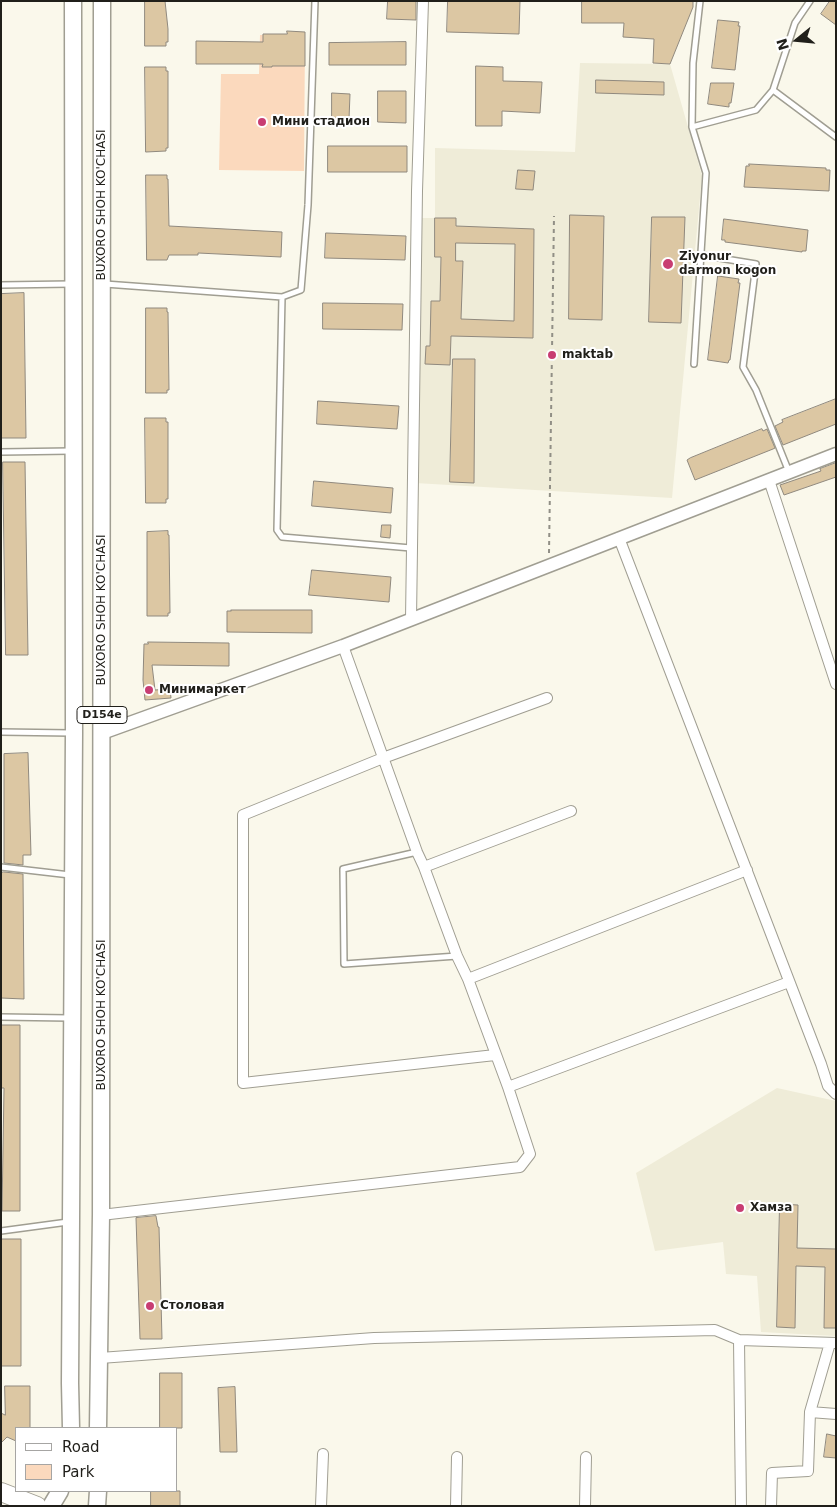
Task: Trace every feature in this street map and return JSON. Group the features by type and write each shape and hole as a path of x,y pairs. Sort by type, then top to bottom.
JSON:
{"highway":[{"path":"1,1492 36,1506"}],"main road":[{"name":"D154e","path":"71,1427 74,733 74,1"},
{"name":"BUXORO SHOH KO'CHASI","path":"98,1427 101,1215 102,1"},
{"path":"70,1383 84,1391 92,1389 99,1381"},
{"path":"51,1506 59,1492"},
{"path":"97,1506 98,1492"}],"street":[{"path":"411,619 417,200 423,1"},
{"path":"102,733 343,646 836,454"},
{"path":"769,480 836,684"},
{"path":"619,538 828,1086 836,1094"},
{"path":"101,1215 520,1167 530,1154 508,1087 468,979 457,956 417,852 343,646"},
{"path":"495,1055 243,1083 243,815 383,758 547,698"},
{"path":"424,867 571,812"},
{"path":"468,979 747,870"},
{"path":"508,1087 789,982"},
{"path":"100,1358 374,1338 715,1330 739,1340 833,1343 810,1412 808,1471 772,1473 772,1506"},
{"path":"739,1340 741,1506"},
{"path":"810,1412 836,1414"},
{"path":"321,1506 323,1454"},
{"path":"456,1506 457,1457"},
{"path":"585,1506 586,1457"}],"lane":[{"path":"102,284 282,297 301,290 308,204 315,1"},
{"path":"694,364 706,173 692,127 693,63 700,1"},
{"path":"692,127 756,110 773,90 795,23 810,1"},
{"path":"773,90 836,137"},
{"path":"701,255 756,264 743,367 756,390 790,472"},
{"path":"1,286 74,284"},
{"path":"282,297 277,530 282,537 411,548"},
{"path":"1,452 74,451"},
{"path":"1,732 74,733"},
{"path":"417,852 343,869 344,964 457,956"},
{"path":"1,867 72,875"},
{"path":"1,1017 72,1018"},
{"path":"1,1231 71,1221"}],"path":[{"path":"549,566 554,216"}],"shaded area":[{"name":"maktab","path":"580,63 670,64 702,176 672,498 415,483 421,218 435,218 435,148 575,152"},
{"name":"Хамза","path":"777,1088 836,1101 836,1336 761,1332 757,1276 726,1274 723,1242 655,1251 636,1173"}],"green space":[{"name":"Мини стадион","path":"260,35 305,35 304,171 219,170 221,74 259,74"}],"building":[{"path":"145,1 165,1 168,29 168,42 166,42 166,46 145,46"},
{"path":"388,1 416,1 416,20 387,19"},
{"path":"448,1 520,1 519,34 447,32"},
{"path":"582,1 693,1 693,7 670,64 653,63 654,39 623,37 624,23 582,23"},
{"path":"830,1 836,1 836,25 821,14"},
{"path":"718,20 739,22 735,70 712,68"},
{"path":"287,31 305,32 305,66 262,67 263,64 196,64 196,41 263,42 263,34 287,34"},
{"path":"406,42 406,65 329,65 329,43"},
{"path":"476,66 503,67 503,81 542,82 540,113 502,111 502,126 476,126"},
{"path":"145,67 166,67 166,71 168,71 168,148 166,148 166,151 146,152"},
{"path":"596,80 664,82 664,95 596,93"},
{"path":"711,83 734,83 729,107 708,104"},
{"path":"378,91 406,91 406,123 378,122"},
{"path":"332,93 350,94 349,119 332,118"},
{"path":"328,146 407,146 407,172 328,172"},
{"path":"749,164 826,168 826,170 830,170 829,191 744,187 746,166 749,166"},
{"path":"518,170 535,171 533,190 516,189"},
{"path":"146,175 167,175 169,226 282,232 281,257 198,253 198,255 169,255 167,260 147,260"},
{"path":"570,215 604,216 602,320 569,319"},
{"path":"652,217 685,217 681,323 649,322"},
{"path":"435,218 456,218 456,226 534,229 533,338 451,336 450,365 425,364 426,346 430,346 431,301 440,301 441,257 435,257","holes":["456,243 515,244 514,321 461,319 463,261 456,261"]},
{"path":"724,219 808,230 806,251 725,242 725,240 722,240"},
{"path":"326,233 406,236 405,260 325,258"},
{"path":"718,276 739,279 738,283 740,283 730,360 728,363 708,360"},
{"path":"24,293 26,438 1,438 1,294"},
{"path":"323,303 403,304 402,330 323,329"},
{"path":"146,308 167,308 168,312 169,390 167,390 167,393 146,393"},
{"path":"453,359 475,359 474,483 450,482"},
{"path":"836,399 836,424 783,445 775,426 783,422 782,420"},
{"path":"318,401 399,406 397,429 317,424"},
{"path":"145,418 166,418 166,422 168,422 168,499 166,499 166,503 146,503"},
{"path":"762,429 763,431 767,429 775,448 695,480 687,460"},
{"path":"3,462 25,462 28,655 6,655"},
{"path":"836,463 836,477 784,495 780,485 821,471 820,469"},
{"path":"314,481 393,488 391,513 312,506"},
{"path":"382,525 391,525 390,538 381,537"},
{"path":"168,531 170,613 168,613 168,616 147,616 147,532"},
{"path":"312,570 391,577 389,602 309,595"},
{"path":"312,610 312,633 227,632 227,611"},
{"path":"148,642 229,643 229,666 152,665 155,690 170,689 171,698 145,700 143,680 144,644 148,644"},
{"path":"28,753 31,855 23,855 23,865 4,863 4,754"},
{"path":"1,873 23,874 24,999 1,998"},
{"path":"1,1025 20,1025 20,1211 2,1211 4,1088 1,1088"},
{"path":"780,1204 798,1205 797,1248 836,1249 836,1328 824,1328 825,1267 796,1266 795,1328 777,1327"},
{"path":"156,1216 159,1227 162,1339 140,1339 136,1218"},
{"path":"1,1239 21,1239 21,1366 1,1366"},
{"path":"160,1373 182,1373 182,1428 160,1427"},
{"path":"5,1386 30,1386 30,1427 15,1427 15,1441 7,1437 1,1443 1,1413 5,1415"},
{"path":"235,1387 237,1452 220,1452 218,1388"},
{"path":"827,1434 836,1436 836,1458 824,1457"},
{"path":"180,1491 180,1506 151,1506 151,1492"}],"place":[{"name":"Мини стадион","path":"262,122"},
{"name":"Ziyonur darmon kogon","path":"668,264"},
{"name":"maktab","path":"552,355"},
{"name":"Минимаркет","path":"149,690"},
{"name":"Хамза","path":"740,1208"},
{"name":"Столовая","path":"150,1306"}]}
